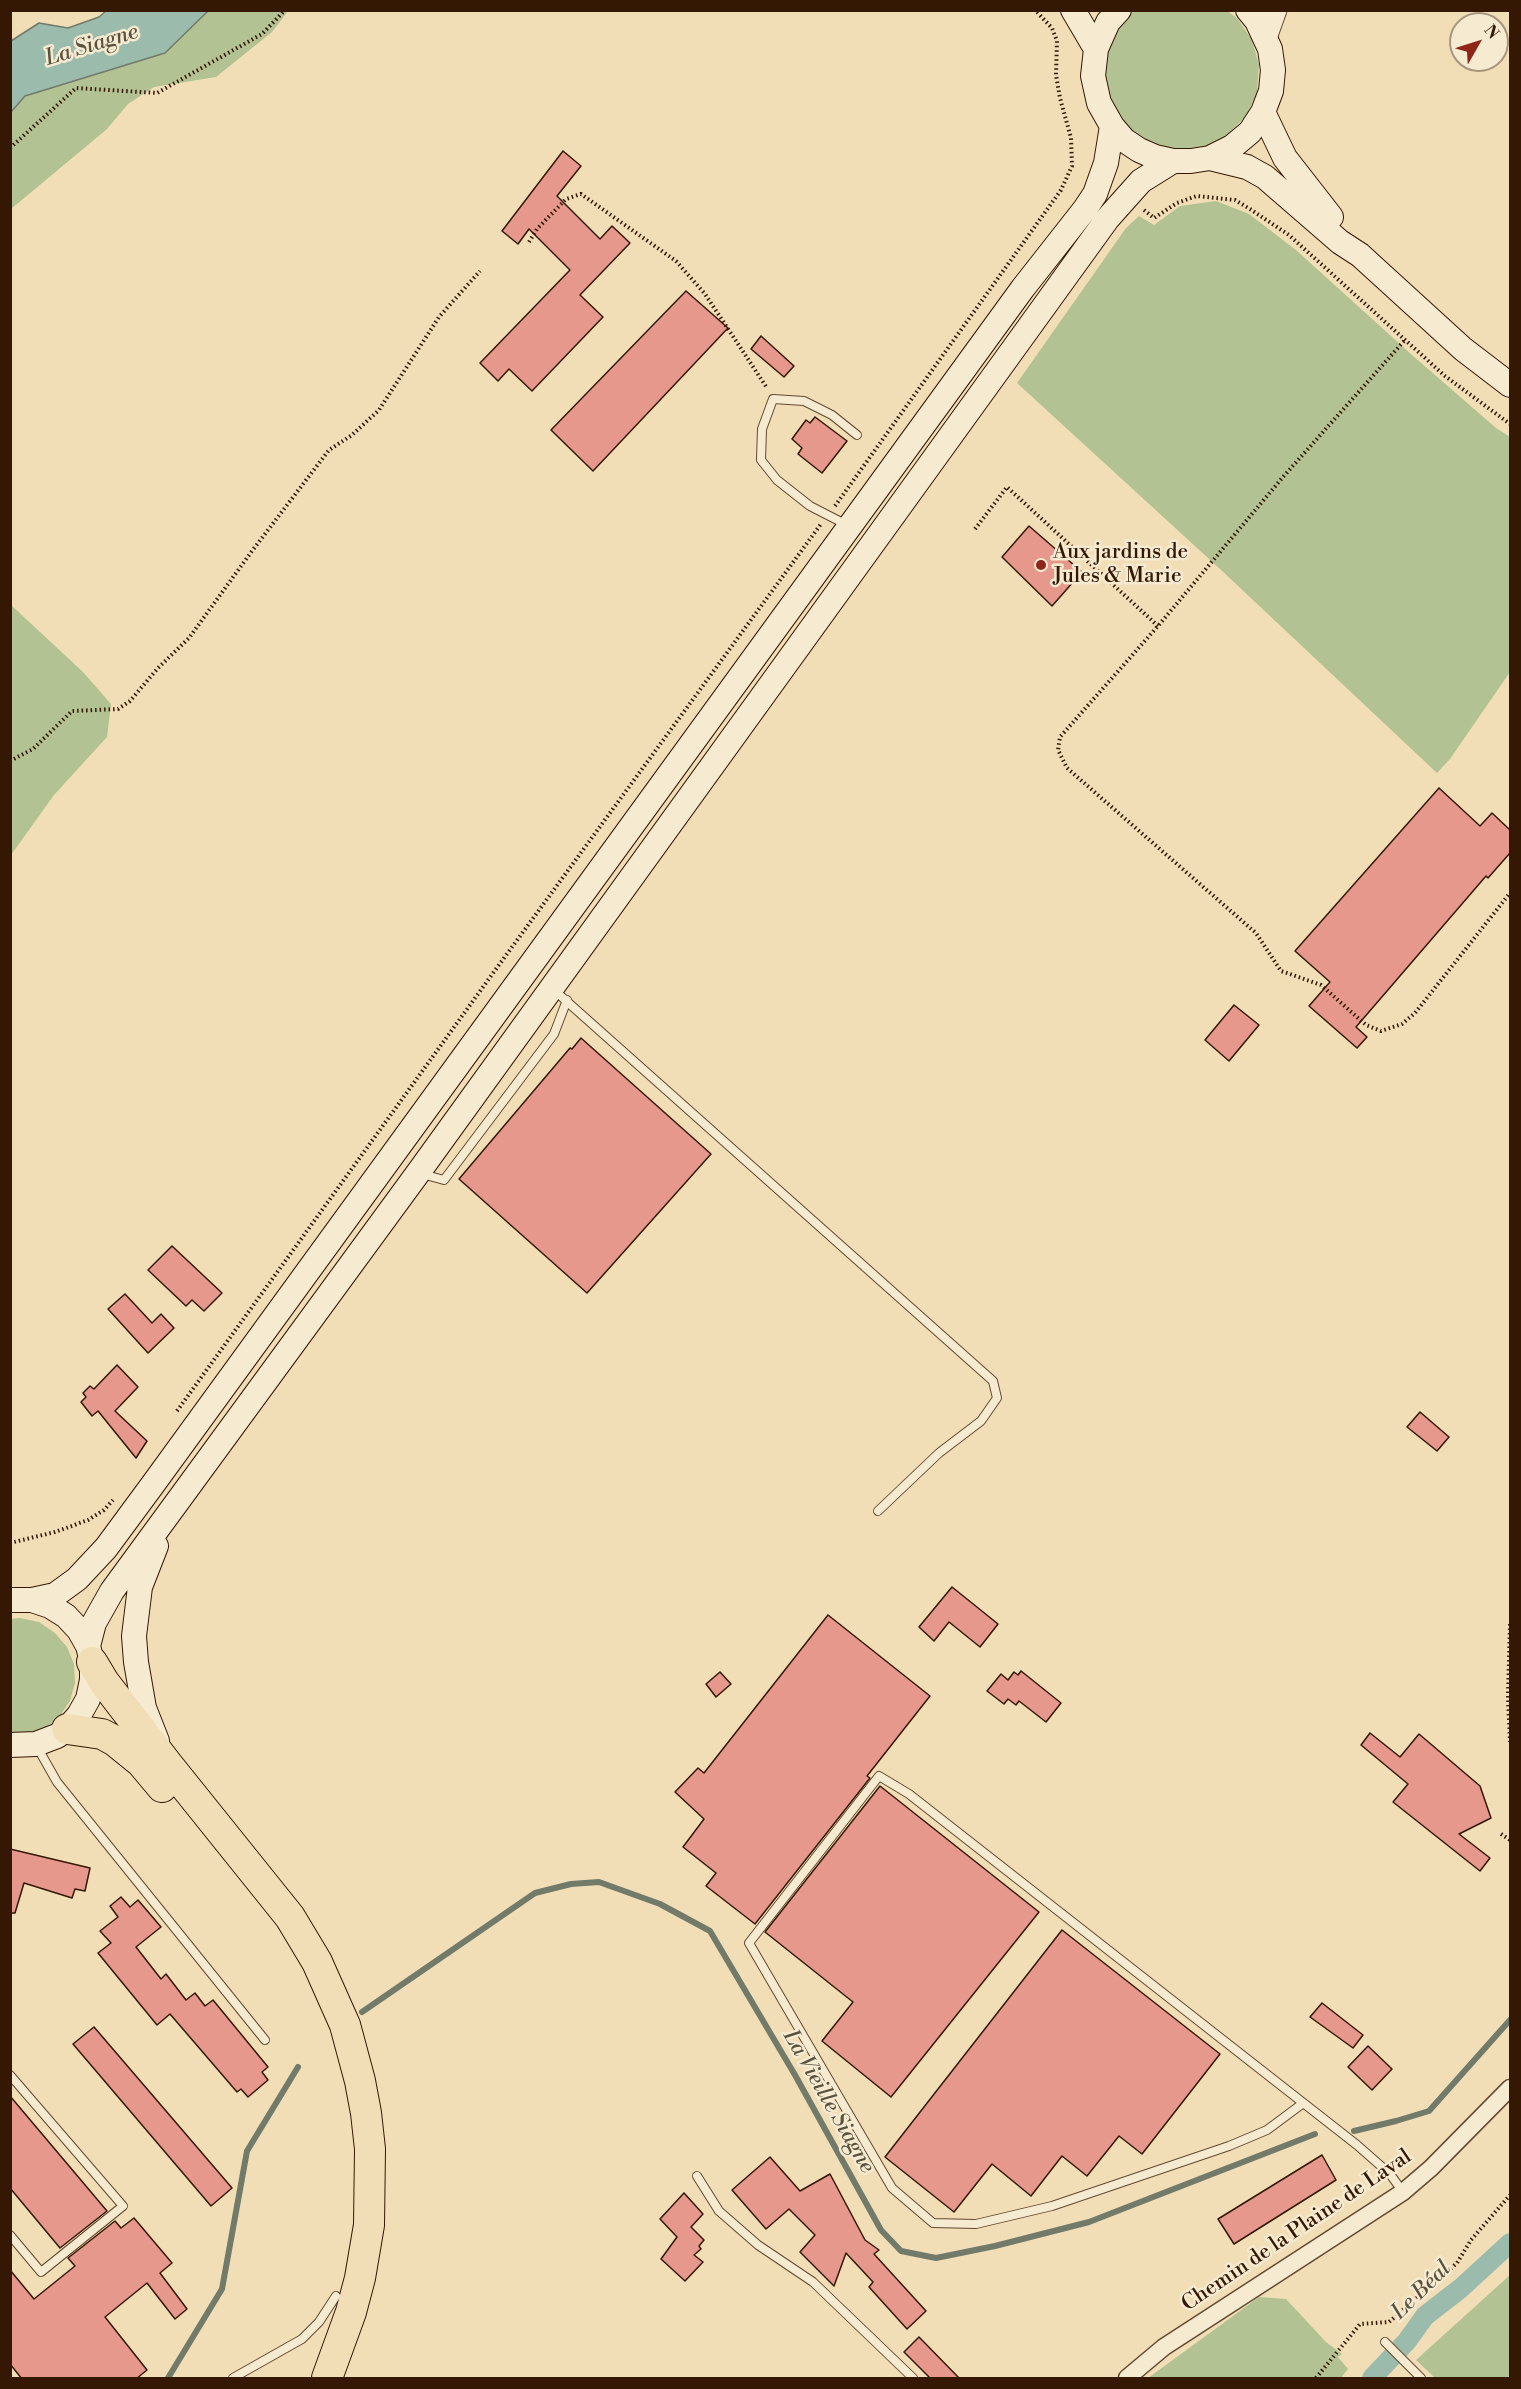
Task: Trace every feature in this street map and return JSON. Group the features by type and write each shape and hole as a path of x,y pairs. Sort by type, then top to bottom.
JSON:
{"highway":[{"path":"90,1654 104,1682 264,1884 304,1940 330,1991 354,2053 370,2149 369,2225 360,2278 351,2312 327,2379"},
{"path":"67,1729 102,1734 121,1745 141,1762 284,1945 316,2005 328,2034 346,2115 351,2163 349,2237 336,2296 307,2379"}],"main road":[{"path":"1073,10 1096,49"},
{"path":"1119,10 1108,22 1096,49 1093,76 1099,103 1112,126 1124,140 1139,150 1155,157 1191,162 1210,158 1232,147 1250,132 1263,112 1270,91 1273,70 1266,38 1248,10"},
{"path":"1263,112 1285,158 1360,255"},
{"path":"21,1600 55,1595 92,1565 106,1548 1023,288 1095,194 1106,163 1112,126"},
{"path":"1210,158 1247,166 1265,177 1340,242 1360,255 1463,349 1510,385"},
{"path":"10,1745 36,1744 57,1736 67,1729 79,1715 88,1699 92,1680 90,1654 94,1623 112,1591 418,1173 560,994 1108,218 1141,181 1173,161"},
{"path":"168,1765 144,1708 134,1636 140,1587 178,1502"},
{"path":"21,1600 50,1606 66,1616 79,1630 90,1654"}],"street":[{"path":"1266,38 1276,10"},
{"name":"Chemin de la Plaine de Laval","path":"1127,2379 1164,2348 1403,2192 1431,2168 1510,2088"}],"lane":[{"path":"850,527 801,499 777,480 761,460 762,429 773,399 804,401 832,415 857,435"},
{"path":"560,994 993,1381 997,1398 981,1421 939,1453 878,1511"},
{"path":"36,1744 57,1782 265,2040"},
{"path":"1302,2104 1267,2130 1229,2146 1052,2206 976,2224 933,2223 892,2188 749,1943 879,1776 909,1794 1357,2145 1390,2174 1403,2192"},
{"path":"10,2075 123,2206 41,2272 10,2235"},
{"path":"697,2176 719,2211 758,2245 813,2282 913,2379"},
{"path":"233,2379 303,2339 319,2322 336,2296"},
{"path":"1385,2342 1421,2379"}],"path":[{"path":"10,148 76,88 157,93 262,34 285,10"},
{"path":"171,1420 1061,190 1072,166 1071,138 1056,75 1057,41 1052,28 1035,10"},
{"path":"529,242 537,229 566,199 580,194 676,261 705,294 773,399"},
{"path":"1139,206 1154,218 1177,203 1197,196 1235,200 1289,235 1444,376 1510,424"},
{"path":"10,761 33,749 72,711 118,710 130,701 158,668 189,638 252,550 329,450 352,435 379,410 439,317 480,271"},
{"path":"1404,341 1283,477 1158,626 1060,737 1058,750 1066,768 1256,933 1281,971 1321,985 1366,1025 1381,1031 1402,1024 1415,1013 1510,893"},
{"path":"975,529 1007,487 1158,626"},
{"path":"10,1543 55,1532 88,1520 104,1510 116,1497"},
{"path":"1510,1624 1508,1697 1510,1742"},
{"path":"1501,1834 1510,1839"},
{"path":"1316,2379 1360,2324 1389,2322 1457,2263 1471,2240 1510,2194"}],"green space":[{"path":"1135,10 1227,11 1237,18 1252,40 1259,65 1257,92 1246,116 1227,135 1205,146 1181,150 1156,146 1134,134 1117,116 1107,93 1103,69 1108,44 1121,23"},
{"path":"208,11 288,11 272,32 216,77 154,87 128,104 107,129 11,209 11,112 25,96 165,53"},
{"path":"1216,201 1249,214 1296,250 1412,355 1496,428 1510,437 1510,672 1450,759 1437,773 1220,569 1017,383 1126,228 1139,216 1154,225 1180,206"},
{"path":"11,605 83,672 111,704 107,737 54,795 11,855"},
{"path":"20,1618 39,1622 55,1633 67,1647 74,1664 75,1683 70,1701 59,1717 45,1728 27,1735 11,1735 10,1619"},
{"path":"1510,2275 1510,2378 1435,2378 1416,2360"},
{"path":"1259,2297 1286,2299 1326,2342 1342,2354 1338,2357 1348,2369 1341,2378 1148,2378"}],"water":[{"name":"La Siagne","path":"107,10 208,11 165,53 25,96 11,112 11,41 39,23 68,28 99,17"}],"building":[{"path":"563,151 581,166 557,196 600,239 612,226 630,243 580,295 603,317 532,391 509,369 498,381 480,363 570,270 529,229 518,244 502,231"},
{"path":"686,291 728,328 593,471 551,430"},
{"path":"761,336 794,366 784,377 751,349"},
{"path":"815,417 847,441 822,473 798,454 802,448 792,439 806,420 810,423"},
{"name":"Aux jardins de Jules & Marie","path":"1029,526 1082,572 1052,606 1002,557"},
{"path":"1439,788 1480,826 1492,813 1510,830 1510,853 1488,878 1486,876 1356,1027 1367,1037 1357,1048 1309,1006 1330,982 1295,951"},
{"path":"1234,1005 1259,1025 1229,1061 1205,1040"},
{"path":"581,1038 711,1154 587,1293 459,1179"},
{"path":"172,1246 222,1293 204,1311 192,1300 186,1306 148,1270"},
{"path":"125,1294 152,1323 161,1314 174,1328 148,1353 108,1309"},
{"path":"117,1365 138,1387 115,1411 147,1441 136,1458 98,1411 92,1416 81,1402 86,1397 83,1393 90,1386 94,1389"},
{"path":"1420,1412 1449,1437 1437,1451 1407,1427"},
{"path":"952,1587 998,1624 980,1647 949,1622 934,1641 919,1627"},
{"path":"828,1615 930,1696 867,1776 870,1778 755,1924 706,1886 716,1873 683,1847 704,1819 675,1792 698,1768 704,1773"},
{"path":"1021,1671 1061,1703 1046,1722 1019,1701 1016,1705 1008,1699 1004,1704 987,1691 1001,1674 1008,1680 1014,1672 1018,1675"},
{"path":"720,1672 731,1684 716,1697 706,1684"},
{"path":"1370,1733 1400,1757 1419,1734 1480,1786 1491,1818 1459,1834 1490,1858 1480,1871 1393,1802 1408,1784 1361,1745"},
{"path":"880,1786 1039,1912 891,2097 822,2041 853,2002 765,1932"},
{"path":"10,1849 90,1868 85,1891 75,1889 72,1898 24,1883 15,1913 10,1913"},
{"path":"121,1897 130,1907 138,1900 161,1927 136,1947 161,1979 166,1974 186,2000 195,1993 205,2006 213,2000 268,2067 262,2072 268,2080 248,2097 241,2089 237,2092 170,2014 157,2025 98,1953 111,1943 100,1931 118,1917 110,1906"},
{"path":"1062,1930 1220,2054 1142,2154 1119,2136 1087,2176 1062,2156 1031,2196 992,2164 954,2212 885,2157"},
{"path":"1322,2003 1363,2035 1353,2048 1310,2017"},
{"path":"94,2027 232,2188 211,2206 73,2044"},
{"path":"1368,2046 1392,2069 1372,2090 1348,2067"},
{"path":"10,2096 107,2211 60,2248 10,2188"},
{"path":"1322,2155 1336,2180 1234,2244 1218,2219"},
{"path":"770,2157 800,2191 830,2174 865,2240 879,2250 874,2254 926,2311 907,2329 869,2287 873,2282 846,2253 834,2286 800,2252 815,2235 789,2209 766,2229 732,2190"},
{"path":"684,2193 703,2214 691,2227 704,2240 699,2246 701,2249 694,2255 703,2262 685,2281 661,2259 677,2237 660,2219"},
{"path":"134,2218 172,2263 160,2273 187,2309 175,2319 147,2283 105,2317 147,2370 136,2379 22,2379 10,2364 10,2270 34,2299 75,2266 68,2258 115,2221 121,2228"},
{"path":"919,2337 960,2379 931,2379 904,2352"}],"waterway":[{"name":"La Vieille Siagne","path":"362,2012 535,1893 571,1884 599,1882 660,1904 710,1931 795,2075 881,2230 901,2251 936,2258 995,2246 1089,2222 1315,2134"},
{"name":"La Vieille Siagne","path":"1354,2131 1429,2111 1510,2020"},
{"name":"La Vieille Siagne","path":"168,2378 222,2289 247,2151 298,2067"},
{"name":"Le Béal","path":"1372,2378 1407,2341 1425,2316 1461,2288 1510,2243"}],"place":[{"name":"Aux jardins de Jules & Marie","path":"1041,565"}]}
